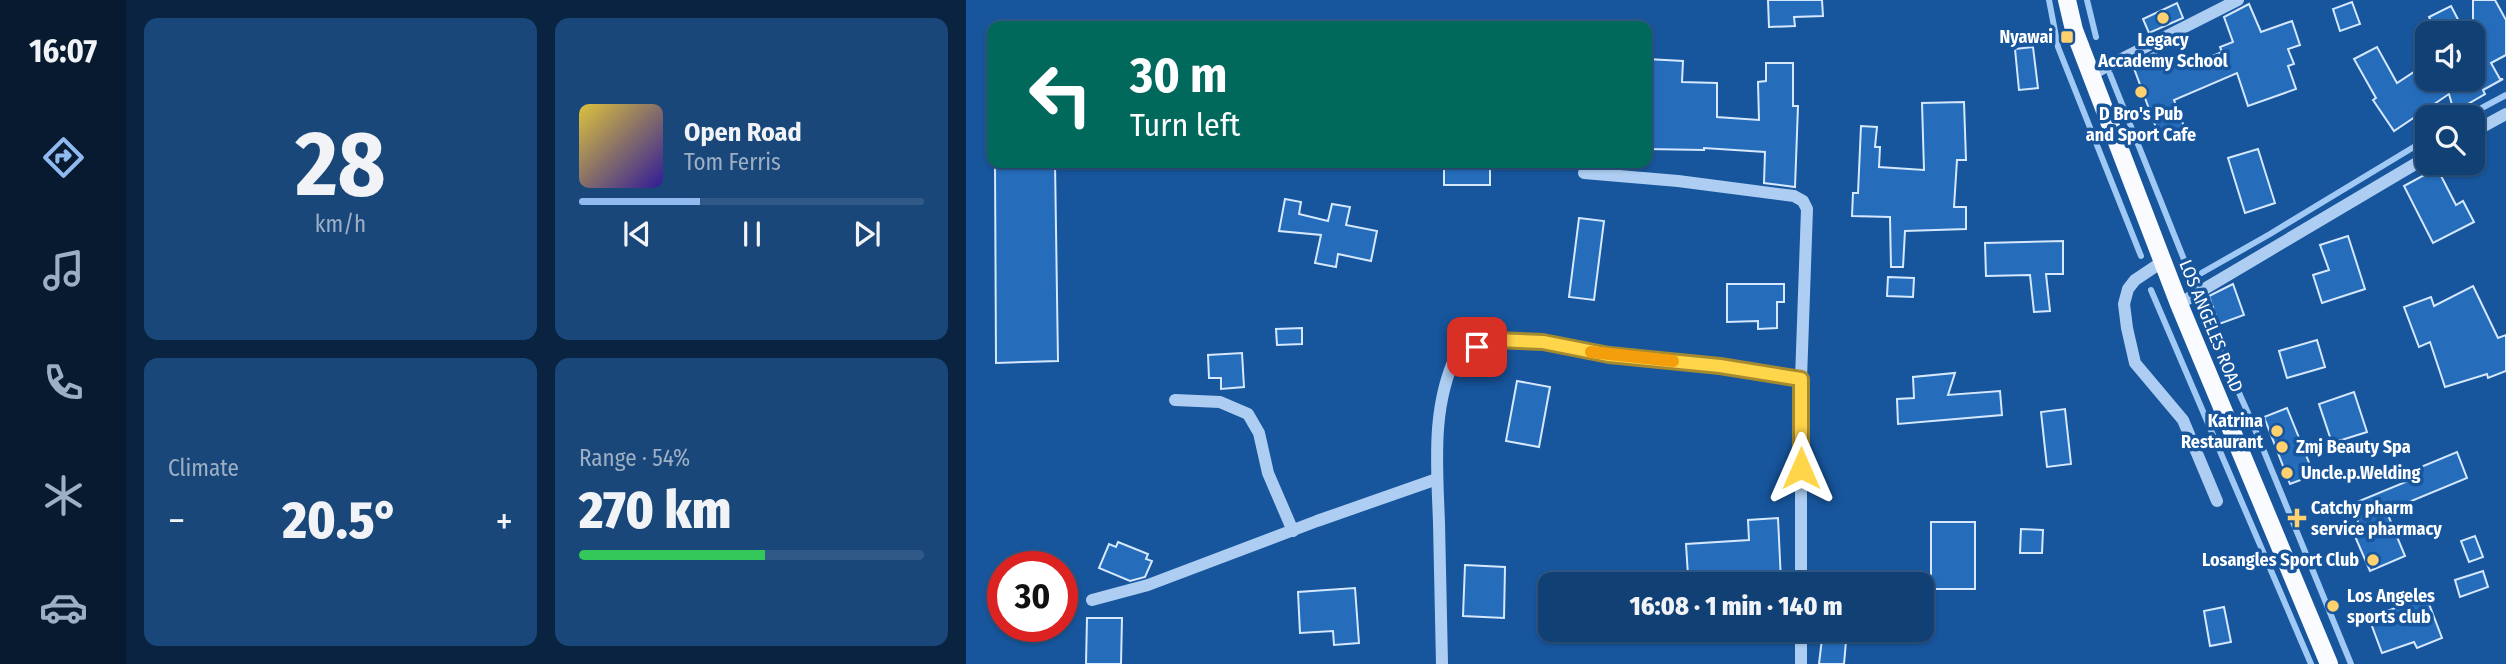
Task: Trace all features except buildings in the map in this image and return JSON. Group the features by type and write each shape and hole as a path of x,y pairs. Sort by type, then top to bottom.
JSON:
{"main road":[{"name":"LOS ANGELES ROAD","path":"2067,0 2074,30 2090,75 2162,262 2329,664"}],"street":[{"path":"2090,75 2238,0"},
{"path":"2485,125 2506,114"},
{"path":"2179,304 2415,164"},
{"path":"1584,173 1678,181 1794,196 1803,201 1807,209 1801,379 1801,572"},
{"path":"2162,262 2127,289 2124,304 2135,363 2183,420 2217,501"},
{"path":"1442,664 1438,411 1457,354 1497,340 1543,342 1609,355 1720,366 1801,379"},
{"path":"1175,400 1220,402 1248,414 1259,433 1268,473 1293,531"},
{"path":"1093,600 1148,585 1437,479"},
{"path":"1801,642 1801,664"}],"waterway":[{"path":"2049,0 2058,47 2141,256"},
{"path":"2087,0 2096,37"},
{"path":"2110,74 2197,292"},
{"path":"2485,106 2506,95"},
{"path":"2191,279 2415,146"},
{"path":"2151,290 2311,664"},
{"path":"2198,298 2351,664"}],"slow traffic":[{"path":"1591,352 1673,361"}],"place":[{"name":"Legacy Accademy School","path":"2163,18"},
{"name":"Nyawai","path":"2067,37"},
{"name":"D Bro's Pub and Sport Cafe","path":"2141,92"},
{"name":"Katrina Restaurant","path":"2277,431"},
{"name":"Zmj Beauty Spa","path":"2282,447"},
{"name":"Uncle.p.Welding","path":"2287,473"},
{"name":"Catchy pharm service pharmacy","path":"2297,518"},
{"name":"Losangles Sport Club","path":"2373,560"},
{"name":"Los Angeles sports club","path":"2333,606"}],"route":[{"path":"1477,347 1497,340 1543,342 1609,355 1720,366 1801,379 1801,468"}]}
